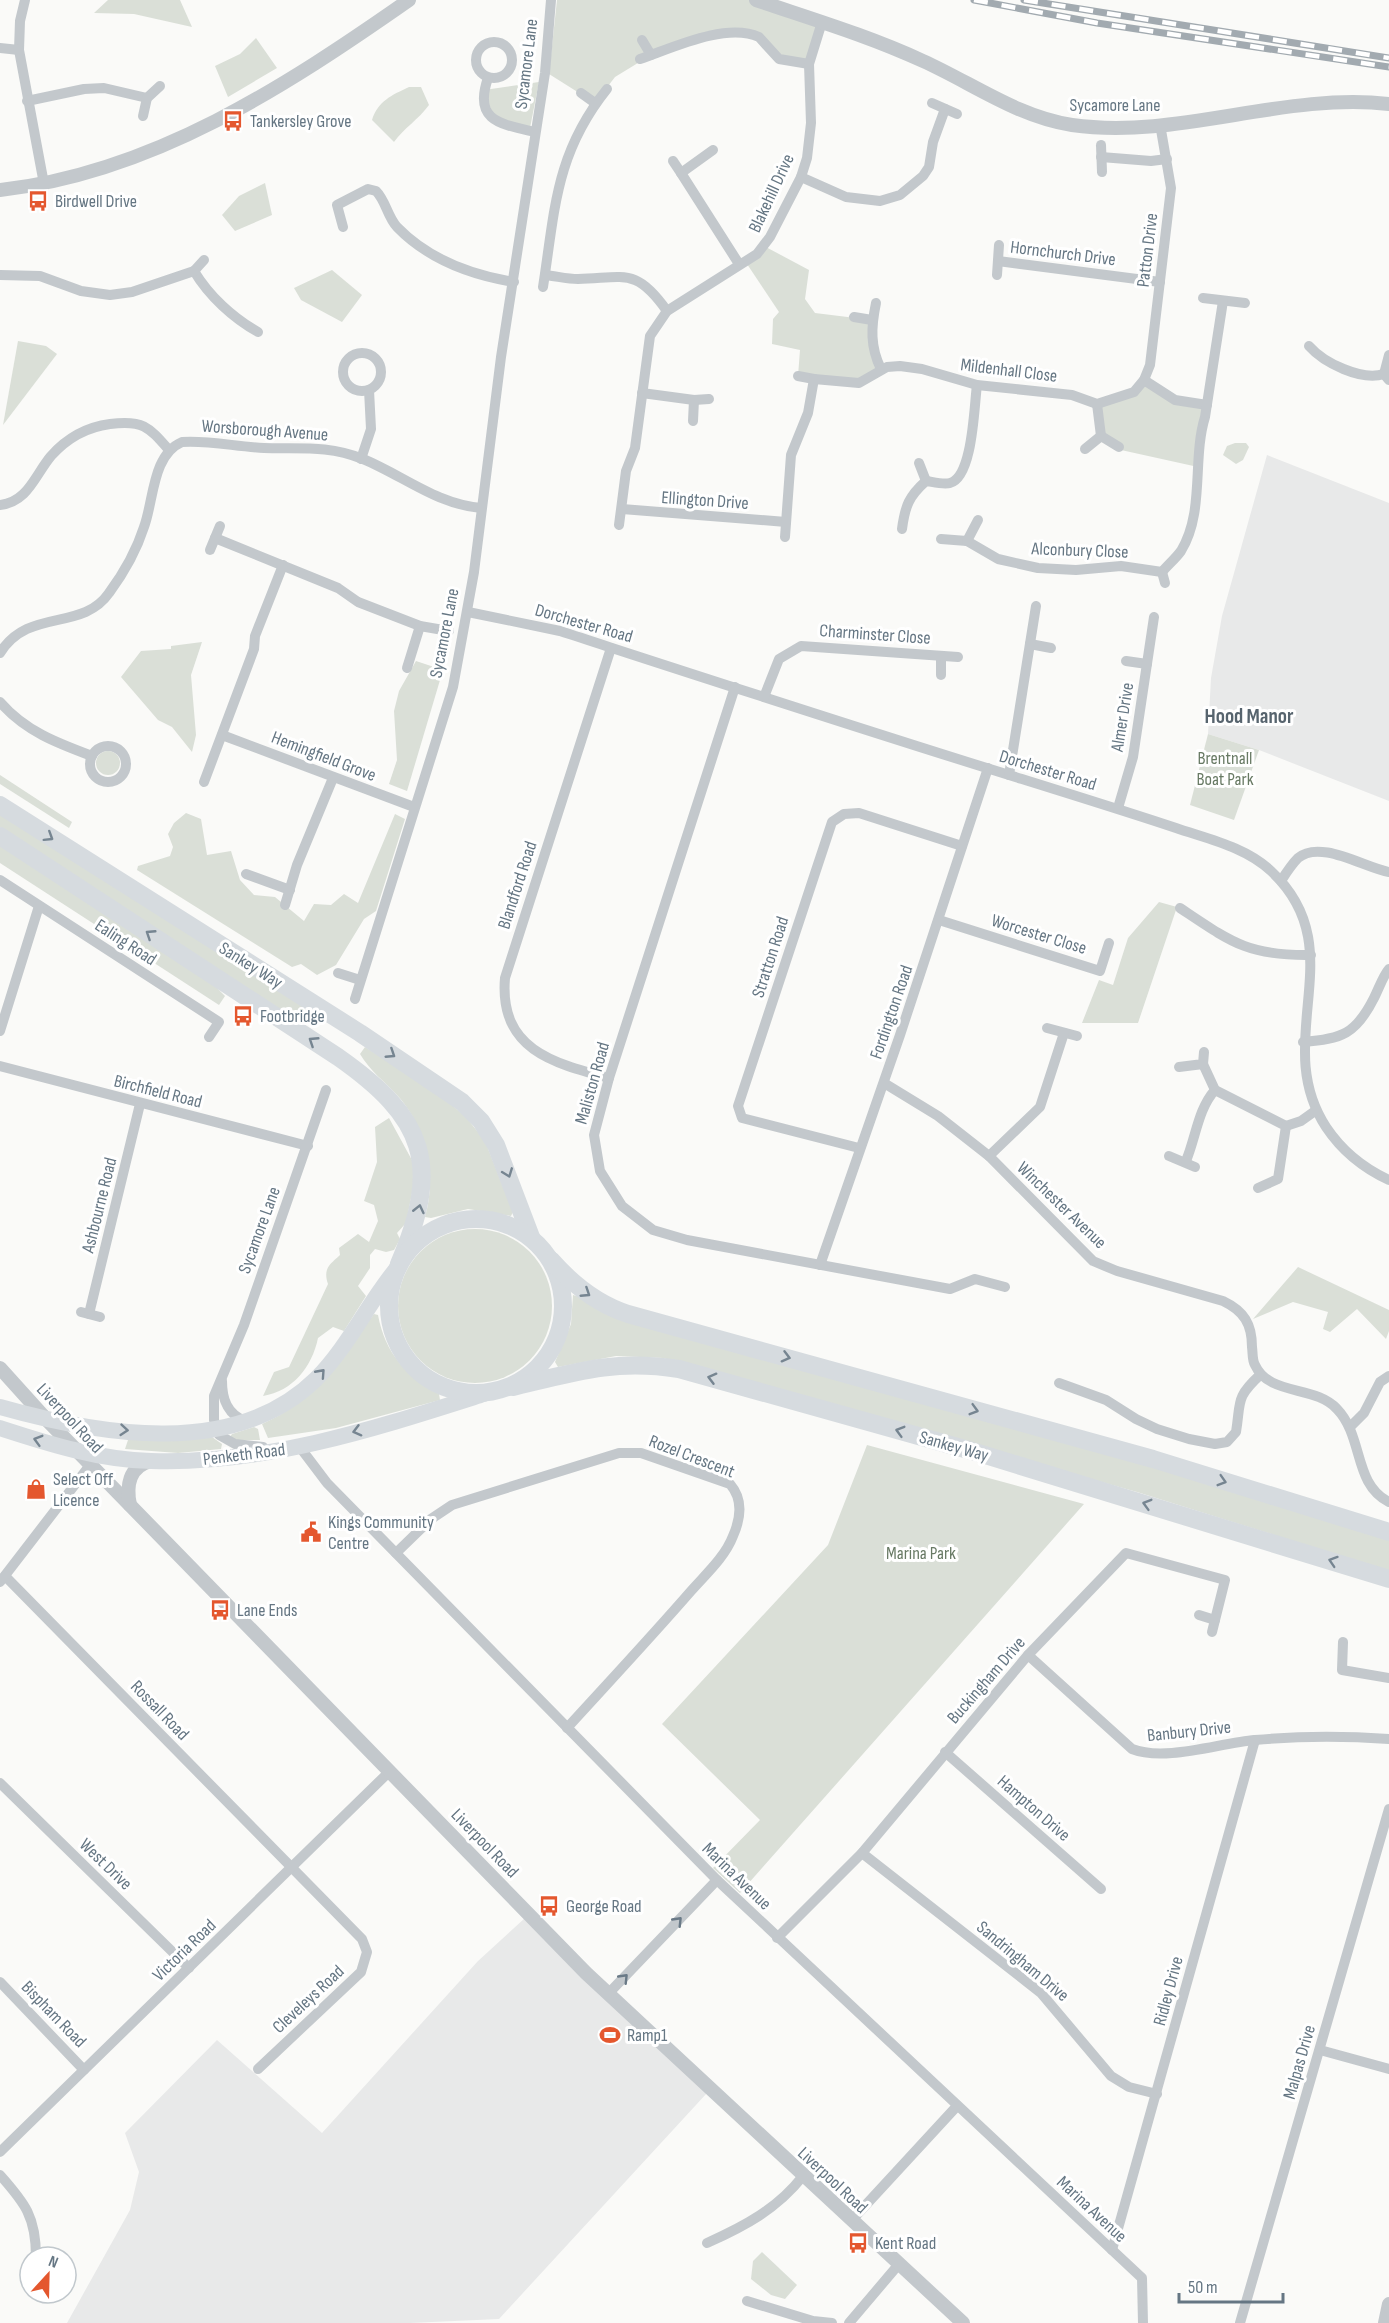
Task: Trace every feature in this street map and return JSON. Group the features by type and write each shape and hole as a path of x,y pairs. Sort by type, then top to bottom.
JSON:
{"highway":[{"name":"Sankey Way","path":"0,805 442,1086 481,1121 496,1145 531,1237"},
{"name":"Sankey Way","path":"0,836 338,1057 384,1093 415,1134 422,1166 422,1197 417,1219 398,1266"},
{"path":"338,1057 348,1026"},
{"path":"551,1260 563,1294 564,1312 559,1338 545,1361 513,1387 484,1394 448,1389 431,1382 411,1365 396,1343 389,1318 389,1293 398,1266 410,1248 430,1232 454,1221 480,1218 507,1224 531,1237 551,1260 569,1281 584,1292 628,1314 1154,1460 1389,1532"},
{"name":"Sankey Way","path":"513,1387 607,1365 652,1365 679,1369 983,1455 1389,1579"}],"main road":[{"name":"Penketh Road","path":"0,1407 46,1419 93,1427 161,1432 215,1429 246,1422 276,1410 299,1395 318,1377 398,1266"},
{"name":"Penketh Road","path":"0,1428 76,1450 150,1461 209,1460 296,1447 484,1394"}],"street":[{"path":"25,0 20,21 19,50 44,184"},
{"path":"0,190 44,184 154,149 285,83 409,0"},
{"name":"Sycamore Lane","path":"356,999 360,980 453,687 468,612 481,508 545,73 551,0"},
{"name":"Sycamore Lane","path":"756,0 822,22 923,61 1040,118 1094,127 1160,124 1322,104 1389,104"},
{"name":"Blakehill Drive","path":"619,525 626,471 634,448 650,336 667,311 757,254 770,237 801,177 807,158 811,123 809,64 822,22"},
{"path":"640,58 687,42 732,33 759,37 783,61 809,64"},
{"path":"642,40 651,55"},
{"path":"0,48 19,50"},
{"name":"Sycamore Lane","path":"488,78 483,97 486,111 490,116 503,124 535,132"},
{"path":"143,117 147,98 160,86"},
{"path":"27,101 84,89 104,88 147,98"},
{"path":"543,287 555,196 560,176 595,103 607,89"},
{"path":"581,93 595,103"},
{"path":"932,103 957,114"},
{"path":"801,177 846,197 880,201 900,195 927,171 933,142 945,109"},
{"name":"Patton Drive","path":"1144,380 1150,365 1171,188 1160,124"},
{"path":"1101,145 1102,172"},
{"path":"681,173 713,150"},
{"path":"1101,157 1151,161 1167,159"},
{"path":"673,161 739,264"},
{"path":"343,227 337,205 368,189 376,191 397,226 425,249 466,272 514,282"},
{"name":"Hornchurch Drive","path":"996,275 999,245"},
{"path":"0,276 40,276 81,291 110,295 132,292 194,271 204,260"},
{"name":"Hornchurch Drive","path":"998,261 1160,282"},
{"path":"194,271 238,321 258,332"},
{"path":"545,275 576,279 630,277 644,283 667,311"},
{"path":"1203,298 1245,303"},
{"path":"1165,584 1162,572 1181,551 1191,527 1199,435 1207,405 1223,301"},
{"path":"876,303 872,320 873,352 881,369"},
{"path":"854,317 872,320"},
{"path":"1309,346 1319,357 1374,377 1387,377 1389,355"},
{"name":"Mildenhall Close","path":"798,376 859,383 881,369 893,366 922,369 977,385 1072,394 1097,404"},
{"path":"785,537 791,455 808,413 814,379"},
{"path":"1101,436 1097,404 1134,392 1144,380 1175,400 1207,405"},
{"path":"902,529 906,504 912,493 927,481 950,483 962,475 967,463 977,385"},
{"path":"361,459 370,429 369,390"},
{"path":"642,393 694,400 709,399"},
{"path":"693,421 694,400"},
{"path":"0,505 11,504 24,495 51,456 70,439 92,426 135,422 150,429 169,450 161,463 144,527 109,594 94,609 28,626 14,636 0,653"},
{"path":"1101,436 1119,447"},
{"path":"1085,449 1101,436"},
{"name":"Worsborough Avenue","path":"169,450 182,442 189,441 263,448 313,447 361,459 447,502 481,508"},
{"path":"919,463 927,481"},
{"name":"Ellington Drive","path":"622,509 786,522"},
{"path":"967,542 978,520"},
{"path":"210,550 220,526"},
{"path":"215,538 338,588 358,602 420,626 449,631"},
{"name":"Alconbury Close","path":"940,539 967,542 998,560 1038,568 1076,570 1121,566 1162,572"},
{"path":"204,782 254,650 255,636 283,565"},
{"path":"1009,775 1036,606"},
{"name":"Dorchester Road","path":"468,612 540,626 735,687 1118,808 1246,854 1258,861 1281,881 1302,914 1311,955 1303,1042 1305,1078 1316,1111 1347,1153 1362,1165 1389,1180"},
{"name":"Almer Drive","path":"1118,808 1133,757 1154,617"},
{"path":"406,668 420,626"},
{"path":"1030,644 1051,648"},
{"name":"Charminster Close","path":"764,697 779,659 801,646 958,657"},
{"name":"Blandford Road","path":"609,1078 555,1063 524,1043 505,1010 504,994 505,978 611,648"},
{"name":"Charminster Close","path":"941,656 941,675"},
{"name":"Almer Drive","path":"1126,661 1147,664"},
{"name":"Maliston Road","path":"735,687 609,1078 594,1135 600,1171 622,1206 653,1230 687,1240 950,1289 975,1279 1005,1287"},
{"path":"0,702 31,730 48,740 92,756"},
{"name":"Hemingfield Grove","path":"222,735 414,807"},
{"name":"Fordington Road","path":"820,1265 859,1148 884,1083 988,768"},
{"path":"285,905 297,865 333,778"},
{"name":"Stratton Road","path":"859,1148 742,1118 738,1106 832,822 844,814 859,813 962,846"},
{"path":"1281,881 1298,858 1311,851 1342,855 1389,872"},
{"path":"246,874 290,890"},
{"name":"Ealing Road","path":"0,880 219,1022 209,1037"},
{"path":"0,1031 39,906"},
{"path":"1180,909 1226,939 1255,952 1311,955"},
{"name":"Worcester Close","path":"939,920 1101,971 1109,943"},
{"path":"1303,1042 1342,1037 1356,1027 1389,969"},
{"path":"338,973 360,980"},
{"path":"1047,1028 1077,1036"},
{"path":"989,1156 1040,1107 1064,1033"},
{"path":"1204,1052 1203,1064 1215,1090 1286,1126 1301,1121 1316,1111"},
{"path":"1179,1067 1203,1064"},
{"name":"Birchfield Road","path":"0,1066 308,1146"},
{"name":"Winchester Avenue","path":"884,1083 939,1116 989,1156 1093,1261 1117,1271 1223,1301 1238,1308 1251,1329 1253,1362 1260,1375"},
{"name":"Sycamore Lane","path":"215,1429 213,1402 216,1390 222,1381 308,1146 326,1090"},
{"path":"1169,1156 1190,1164 1204,1102 1215,1090"},
{"name":"Ashbourne Road","path":"90,1314 140,1104"},
{"path":"1258,1188 1278,1179 1286,1126"},
{"name":"Liverpool Road","path":"0,1368 90,1465 608,1994 963,2323"},
{"path":"1059,1383 1106,1400 1157,1429 1215,1444 1227,1442 1236,1432 1239,1403 1245,1389 1260,1375 1279,1386 1314,1394 1331,1402 1350,1427 1367,1484 1376,1495 1389,1502"},
{"path":"1350,1427 1364,1413 1380,1382 1389,1376"},
{"path":"222,1381 223,1397 228,1408 246,1422"},
{"path":"215,1429 222,1438 235,1444 296,1447"},
{"name":"Marina Avenue","path":"296,1447 327,1483 717,1880 1142,2278 1143,2323"},
{"name":"Rozel Crescent","path":"396,1553 431,1519 452,1505 619,1453 641,1453 730,1484 737,1492 739,1511 734,1535 726,1550 567,1728"},
{"path":"130,1505 128,1495 131,1477 138,1466 150,1461"},
{"path":"2,1579 90,1465"},
{"name":"Buckingham Drive","path":"777,1938 862,1853 1028,1655 1126,1553 1225,1580 1212,1632"},
{"name":"Rossall Road","path":"2,1579 291,1868"},
{"path":"1200,1615 1215,1620"},
{"path":"1343,1642 1342,1670 1389,1678"},
{"name":"Banbury Drive","path":"1028,1655 1132,1749 1143,1753 1165,1753 1255,1740 1389,1739"},
{"name":"Ridley Drive","path":"1112,2250 1255,1740"},
{"name":"Hampton Drive","path":"945,1752 1101,1889"},
{"name":"Victoria Road","path":"0,2152 390,1771"},
{"name":"West Drive","path":"0,1783 189,1968"},
{"name":"Malpas Drive","path":"1240,2323 1389,1809"},
{"name":"Sandringham Drive","path":"862,1853 1041,1993 1111,2076 1129,2087 1157,2094"},
{"name":"Cleveleys Road","path":"258,2069 361,1972 366,1959 362,1939 291,1868"},
{"path":"608,1994 717,1880"},
{"name":"Bispham Road","path":"0,1982 84,2070"},
{"path":"1320,2050 1389,2069"},
{"path":"851,2221 957,2106"},
{"path":"0,2175 25,2203 36,2237 36,2245"},
{"path":"707,2243 760,2218 781,2202 803,2176"},
{"path":"849,2323 899,2264"},
{"path":"747,2301 813,2321 832,2323"},
{"path":"1385,2323 1389,2304"}],"shaded area":[{"path":"1267,455 1389,503 1389,801 1259,750 1208,734 1211,678 1222,616"},
{"path":"525,1918 707,2093 499,2319 410,2323 67,2323 130,2210 139,2172 125,2133 217,2040 322,2133 478,1961"}],"green space":[{"path":"108,0 180,0 192,27 134,14 94,13"},
{"path":"557,0 756,0 822,22 809,64 790,62 759,37 710,36 651,55 615,77 595,103 549,74"},
{"path":"256,38 277,68 228,97 215,66 240,54"},
{"path":"539,82 530,128 495,121 484,90"},
{"path":"409,87 421,87 429,105 394,142 372,120 382,103"},
{"path":"265,183 272,215 235,231 222,215 239,196"},
{"path":"764,246 809,270 805,299 815,313 872,320 881,369 865,381 798,376 800,350 772,344 773,319 779,312 745,261"},
{"path":"332,270 362,295 342,322 301,300 294,288"},
{"path":"18,341 46,346 57,354 3,425"},
{"path":"1144,380 1165,395 1207,405 1198,467 1121,450 1101,436 1097,404 1110,402"},
{"path":"1246,443 1249,447 1243,460 1236,464 1223,455 1227,446"},
{"path":"202,642 191,675 196,735 192,752 172,727 158,720 121,677 141,651 171,649 171,646"},
{"path":"416,661 443,670 407,791 389,784 397,760 394,711 399,691"},
{"name":"Brentnall Boat Park","path":"1208,734 1259,750 1234,820 1190,805"},
{"path":"108,751 116,755 120,763 116,771 108,775 100,771 96,763 100,755"},
{"path":"0,775 72,822 69,828 0,784"},
{"path":"186,813 201,819 207,855 231,851 240,880 254,895 275,897 304,921 314,904 331,905 344,894 358,903 395,814 405,819 376,911 364,919 336,965 317,975 301,964 292,967 137,870 138,866 170,856 173,847 168,834 174,823"},
{"path":"0,814 323,1021 313,1024 296,1020 0,827"},
{"path":"0,842 201,972 225,996 219,1005 0,863"},
{"path":"1159,902 1177,907 1138,1023 1082,1023 1099,980 1113,985 1128,938"},
{"path":"365,1047 434,1090 466,1117 485,1141 513,1212 511,1216 468,1209 431,1218 425,1217 430,1185 427,1153 422,1137 407,1108 360,1054"},
{"path":"389,1118 413,1162 415,1178 406,1223 397,1233 400,1239 394,1250 386,1252 375,1249 370,1255 370,1268 358,1286 366,1296 344,1331 333,1327 318,1338 311,1359 300,1376 283,1389 263,1396 274,1372 289,1367 328,1284 327,1271 340,1255 339,1248 358,1234 369,1242 378,1221 374,1205 364,1201 377,1162 375,1127"},
{"path":"475,1229 490,1230 505,1235 530,1251 546,1276 551,1291 551,1321 546,1336 530,1361 505,1377 490,1382 475,1383 460,1382 445,1377 420,1361 404,1336 399,1321 398,1306 399,1291 404,1276 420,1251 445,1235 460,1230"},
{"path":"1298,1267 1389,1310 1389,1331 1386,1339 1357,1309 1330,1332 1323,1329 1328,1312 1293,1302 1253,1319"},
{"path":"573,1295 1144,1463 1389,1539 1389,1571 1137,1492 663,1358 616,1356 558,1367 555,1362 571,1324"},
{"path":"374,1314 378,1315 386,1341 399,1362 427,1387 439,1394 440,1400 336,1428 268,1438 262,1424 297,1404 312,1391 338,1362"},
{"path":"254,1427 258,1429 260,1440 233,1440 230,1437 232,1434"},
{"path":"212,1437 222,1444 221,1449 178,1453 125,1449 128,1440"},
{"name":"Marina Park","path":"867,1445 1084,1504 740,1893 713,1868 760,1820 662,1724 828,1545"},
{"path":"762,2252 797,2285 785,2299 771,2295 751,2279 753,2261"}],"railway":[{"path":"974,0 1097,23 1389,67"},
{"path":"1024,0 1389,58"}],"place":[{"name":"Tankersley Grove","path":"233,121"},
{"name":"Birdwell Drive","path":"38,201"},
{"name":"Footbridge","path":"243,1016"},
{"name":"Select Off Licence","path":"36,1489"},
{"name":"Kings Community Centre","path":"311,1532"},
{"name":"Lane Ends","path":"220,1610"},
{"name":"George Road","path":"549,1906"},
{"name":"Ramp1","path":"610,2035"},
{"name":"Kent Road","path":"858,2243"}],"district":[{"name":"Hood Manor","path":"1249,716"}]}
